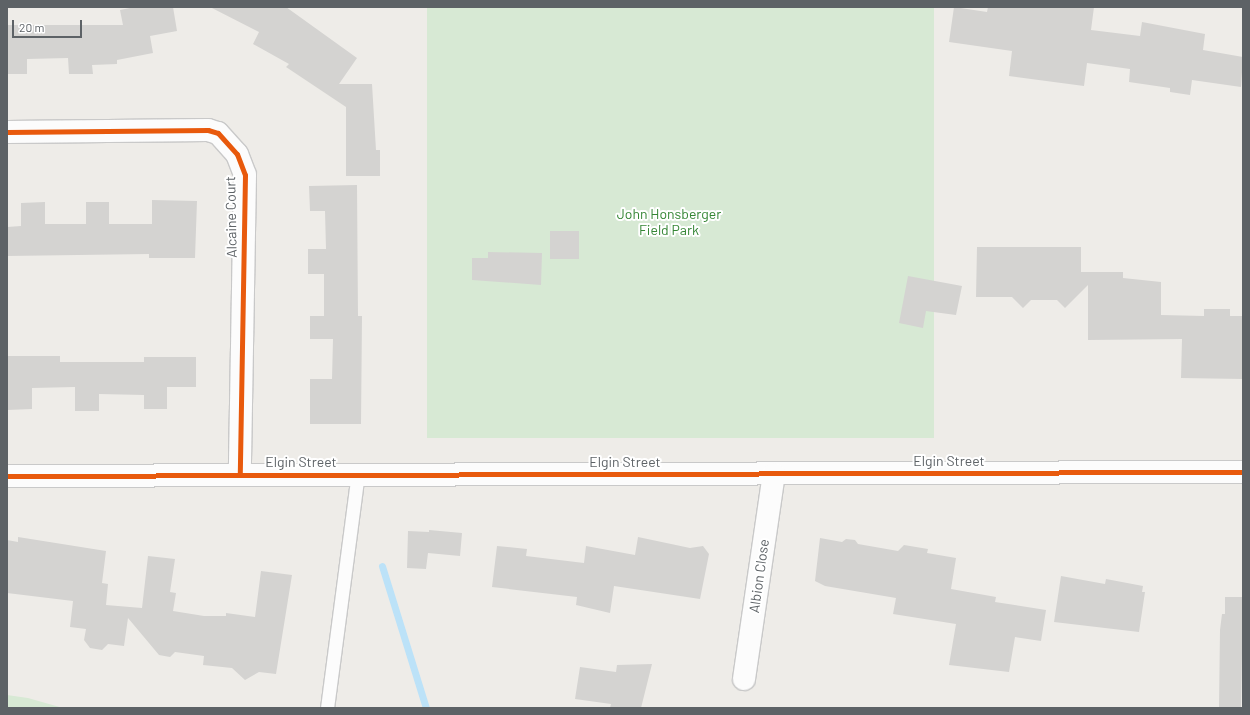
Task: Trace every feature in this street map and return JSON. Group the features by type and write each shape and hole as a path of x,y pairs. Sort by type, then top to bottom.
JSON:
{"street":[{"name":"Alcaine Court","path":"7,132 208,130 218,133 237,154 245,182 240,474"},
{"name":"Elgin Street","path":"7,476 240,474 1243,472"},
{"name":"Albion Close","path":"744,679 774,474"}],"lane":[{"path":"327,708 358,474"}],"green space":[{"name":"John Honsberger Field Park","path":"427,7 934,7 934,438 427,438"},
{"path":"7,695 28,698 63,708 7,708"}],"building":[{"path":"135,7 173,7 177,31 150,36 153,53 117,60 117,64 92,65 93,74 69,74 68,58 27,59 27,74 7,74 7,25 123,25 120,10"},
{"path":"210,7 286,7 357,58 339,84 372,84 376,150 380,150 380,176 346,176 346,107 286,67 289,64 253,44 259,32"},
{"path":"954,7 987,12 988,7 1094,7 1091,30 1140,36 1142,22 1205,34 1203,50 1243,57 1241,87 1192,80 1190,95 1170,92 1170,88 1129,82 1130,69 1087,63 1084,86 1009,76 1012,51 949,42"},
{"path":"357,185 358,316 362,316 361,424 310,424 310,379 332,379 333,339 310,339 310,316 324,316 324,274 308,274 308,249 326,249 325,211 310,211 309,186"},
{"path":"152,200 197,201 195,258 149,258 149,254 7,256 7,227 21,226 21,203 45,202 45,224 86,224 86,202 109,202 109,224 152,224"},
{"path":"550,231 579,231 579,259 550,259"},
{"path":"977,247 1081,247 1081,272 1123,272 1123,278 1161,282 1161,315 1204,316 1204,309 1230,309 1230,316 1243,316 1243,379 1181,378 1182,339 1088,340 1088,285 1065,308 1057,300 1031,300 1023,308 1012,297 976,297"},
{"path":"488,252 542,253 541,285 472,280 472,258 488,258"},
{"path":"908,276 962,286 956,315 926,311 923,328 899,323"},
{"path":"8,356 60,356 60,362 144,362 144,357 196,357 196,387 167,387 167,409 144,409 144,395 99,394 99,411 75,411 75,387 32,388 32,409 7,410"},
{"path":"429,530 462,533 460,556 428,553 426,569 407,568 408,531 429,532"},
{"path":"18,537 106,551 102,583 108,584 106,605 142,608 148,556 175,559 170,592 176,593 173,611 204,616 226,616 226,613 255,617 261,571 292,575 276,674 259,672 245,680 232,668 203,665 204,656 175,652 170,657 159,655 128,618 124,646 108,644 102,650 90,648 84,640 86,629 70,627 73,601 7,593 7,540 18,542"},
{"path":"638,537 690,548 703,546 709,554 700,599 614,586 610,613 576,605 577,597 492,587 497,546 527,549 526,556 584,563 586,546 635,555"},
{"path":"820,538 842,542 846,539 855,540 858,544 898,551 904,545 928,549 927,553 956,558 951,589 996,597 995,602 1046,610 1041,641 1015,637 1009,672 949,665 956,624 893,614 896,598 825,586 815,581"},
{"path":"1061,576 1105,584 1106,579 1143,586 1142,592 1145,592 1139,632 1054,622"},
{"path":"1225,597 1243,597 1241,708 1219,708 1220,630 1222,614 1225,614"},
{"path":"652,664 641,708 610,708 611,704 575,699 580,667 616,672 617,665"}],"waterway":[{"path":"382,566 426,708"}],"cycle path":[{"path":"7,132 208,130 218,133 237,154 245,175 240,473"},
{"path":"7,476 1243,472"}]}
